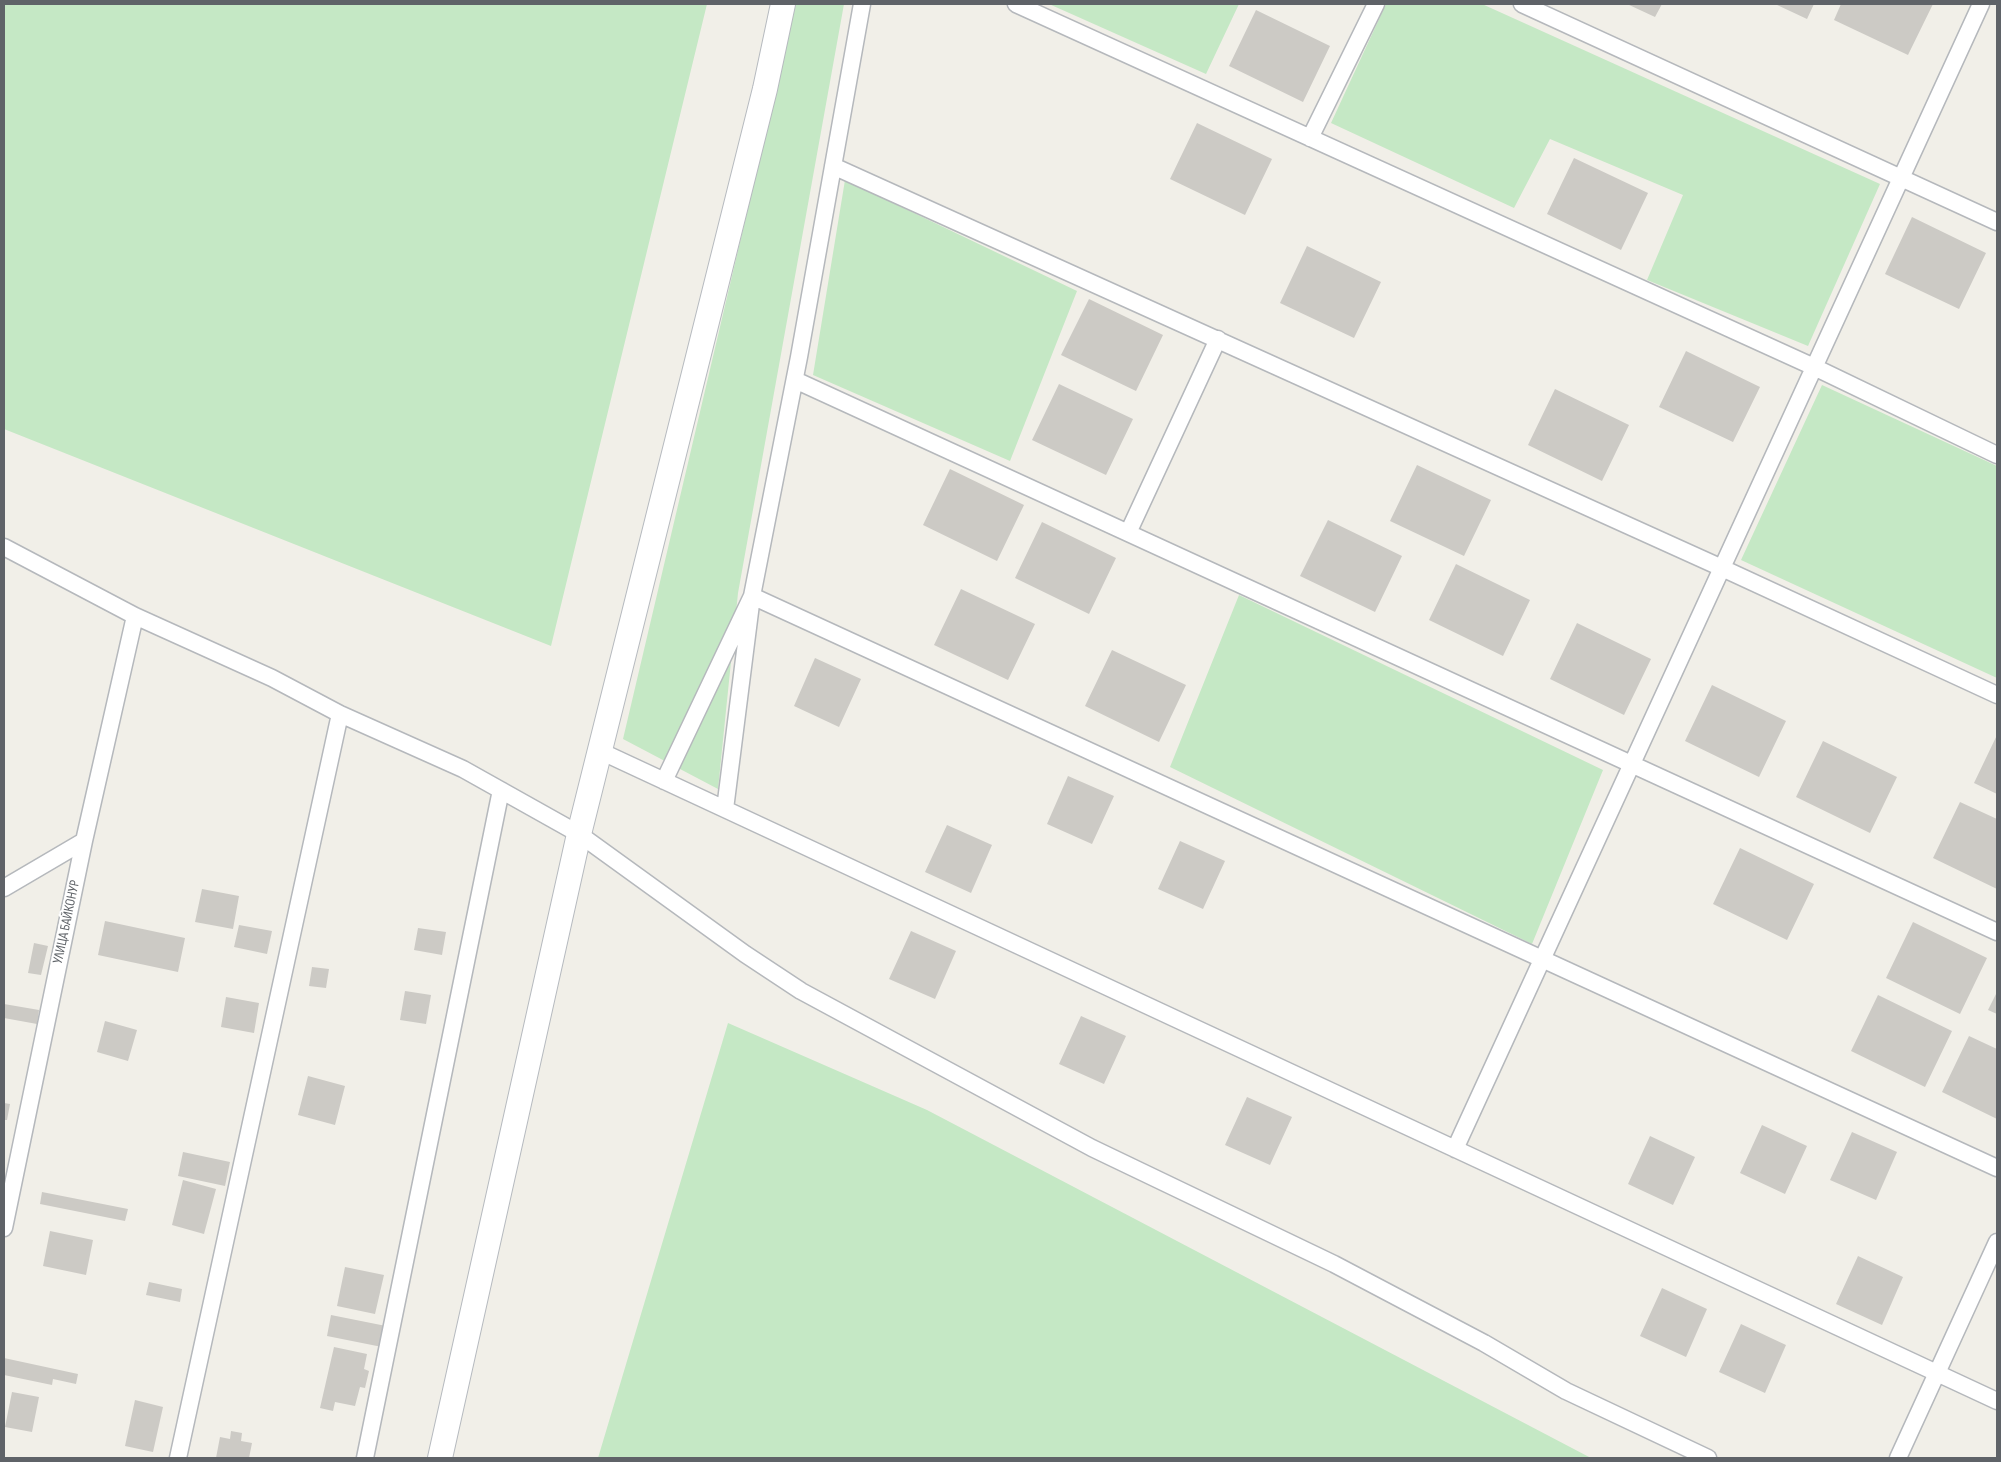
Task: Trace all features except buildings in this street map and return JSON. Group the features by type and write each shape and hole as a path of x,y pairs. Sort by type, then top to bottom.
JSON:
{"main road":[{"path":"440,1458 579,834 765,88 784,4"}],"street":[{"path":"725,809 752,596 795,380 862,4"},
{"path":"1016,4 1814,368 1997,455"},
{"path":"1310,138 1376,4"},
{"path":"1522,4 1997,222"},
{"path":"1455,1149 1981,4"},
{"path":"833,166 1722,568 1997,695"},
{"path":"1128,533 1218,340"},
{"path":"795,380 1997,932"},
{"path":"4,547 135,616 272,678 340,714 463,769 579,834 745,954 801,991 1092,1148 1275,1234 1484,1343 1566,1391 1708,1458"},
{"path":"664,780 752,596"},
{"path":"752,596 1997,1168"},
{"name":"УЛИЦА БАЙКОНУР","path":"4,1228 84,841 135,616"},
{"path":"178,1458 340,714"},
{"path":"600,751 1997,1401"},
{"path":"365,1458 500,790"},
{"path":"4,888 84,841"},
{"path":"1898,1458 1997,1242"}],"green space":[{"path":"4,4 707,4 551,646 4,429"},
{"path":"796,4 844,4 738,593 718,789 623,739"},
{"path":"1049,4 1239,4 1206,74"},
{"path":"1386,4 1482,4 1880,184 1808,346 1647,280 1683,195 1550,139 1514,208 1331,123"},
{"path":"845,180 1077,291 1010,461 813,375"},
{"path":"1822,385 1997,466 1997,678 1741,560"},
{"path":"1239,595 1603,770 1532,944 1170,767"},
{"path":"728,1023 927,1110 1591,1458 598,1458"}]}
